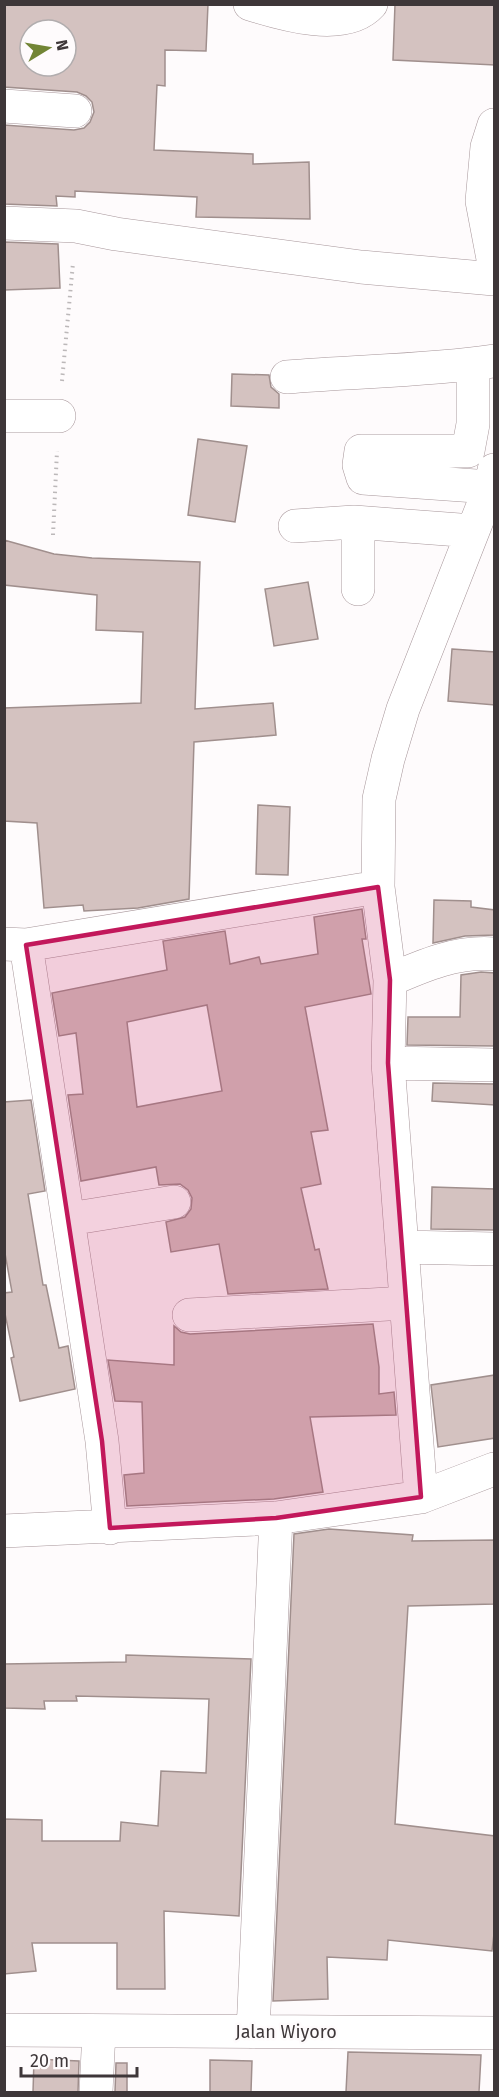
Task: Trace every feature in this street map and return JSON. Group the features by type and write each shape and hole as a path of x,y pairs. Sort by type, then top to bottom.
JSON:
{"street":[{"path":"250,4 273,11 330,20 351,17 367,9 371,4"},
{"path":"4,106 75,111"},
{"path":"495,125 487,147 482,201 495,264"},
{"path":"4,223 76,226 116,234 361,267 495,279"},
{"path":"287,377 370,370 453,367 484,362 468,451 361,451 359,465 363,478 492,478 481,524 403,709 379,799 378,887 390,980 388,1063 421,1497"},
{"path":"4,416 59,416"},
{"path":"295,526 358,523 481,524"},
{"path":"358,523 358,589"},
{"path":"110,1528 102,1442 69,1219 15,945 378,887"},
{"path":"390,980 432,962 475,953 495,954"},
{"path":"388,1063 495,1065"},
{"path":"69,1219 174,1202"},
{"path":"402,1247 495,1249"},
{"path":"189,1315 406,1303"},
{"path":"4,1531 110,1528 276,1518 421,1497 495,1469"},
{"path":"253,2032 276,1518"},
{"name":"Jalan Wiyoro","path":"4,2030 495,2033"},
{"path":"96,2092 99,2031"}],"path":[{"path":"53,535 59,416 76,226"}],"highlighted area":[{"path":"378,887 390,980 388,1063 421,1497 276,1518 110,1528 102,1441 26,945"}],"building":[{"path":"4,4 208,4 206,51 165,50 165,86 157,85 154,150 253,154 253,164 309,162 310,219 196,217 197,197 75,191 75,197 56,196 57,206 4,204 4,125 74,130 84,128 90,122 94,112 92,102 77,92 4,87"},
{"path":"395,4 495,4 495,65 393,60"},
{"path":"4,242 58,244 60,288 4,290"},
{"path":"232,374 269,375 271,387 279,394 279,408 231,406"},
{"path":"198,439 247,446 235,522 188,515"},
{"path":"4,540 54,554 92,558 200,562 195,709 273,703 276,735 194,742 189,899 138,908 84,911 83,905 44,908 37,823 4,821 4,708 141,703 143,632 96,630 97,595 4,585"},
{"path":"308,582 318,639 274,646 265,589"},
{"path":"452,649 495,652 495,705 448,701"},
{"path":"258,805 290,807 288,875 256,874"},
{"path":"434,900 471,901 471,907 495,910 495,935 465,936 433,943"},
{"path":"362,909 366,939 362,939 371,994 305,1007 328,1130 311,1132 321,1184 301,1188 315,1250 319,1249 328,1289 228,1294 219,1244 171,1252 166,1222 185,1217 191,1209 192,1198 188,1190 180,1184 159,1185 156,1167 81,1181 68,1095 83,1094 76,1033 59,1036 52,993 167,970 163,941 225,931 230,964 259,957 261,964 318,954 314,917","holes":["207,1005 222,1091 137,1107 127,1022"]},
{"path":"481,972 495,973 495,1046 407,1045 408,1017 460,1017 461,975"},
{"path":"433,1083 495,1084 495,1105 432,1101"},
{"path":"31,1100 45,1191 28,1194 43,1285 46,1285 59,1348 68,1346 75,1389 20,1401 4,1309 4,1293 12,1292 4,1248 4,1102"},
{"path":"432,1187 495,1189 495,1230 431,1229"},
{"path":"373,1324 379,1367 379,1394 394,1392 396,1415 310,1417 323,1492 274,1499 127,1506 124,1475 144,1473 142,1402 115,1401 108,1360 174,1365 174,1326 181,1332 190,1334"},
{"path":"495,1375 495,1438 438,1447 431,1385"},
{"path":"329,1529 413,1535 412,1541 495,1540 495,1604 408,1606 395,1824 495,1836 495,1925 492,1951 388,1940 387,1960 327,1957 328,1999 273,2001 294,1534"},
{"path":"126,1655 251,1659 239,1916 164,1911 165,1989 117,1989 117,1943 32,1943 36,1971 4,1974 4,1819 42,1820 42,1841 120,1841 121,1822 158,1826 161,1771 206,1773 209,1699 76,1696 77,1701 44,1701 45,1709 4,1708 4,1664 126,1662"},
{"path":"348,2052 481,2055 479,2092 346,2092"},
{"path":"34,2059 79,2061 78,2092 33,2092"},
{"path":"210,2060 252,2061 251,2092 210,2092"},
{"path":"116,2063 127,2063 127,2092 115,2092"}]}
